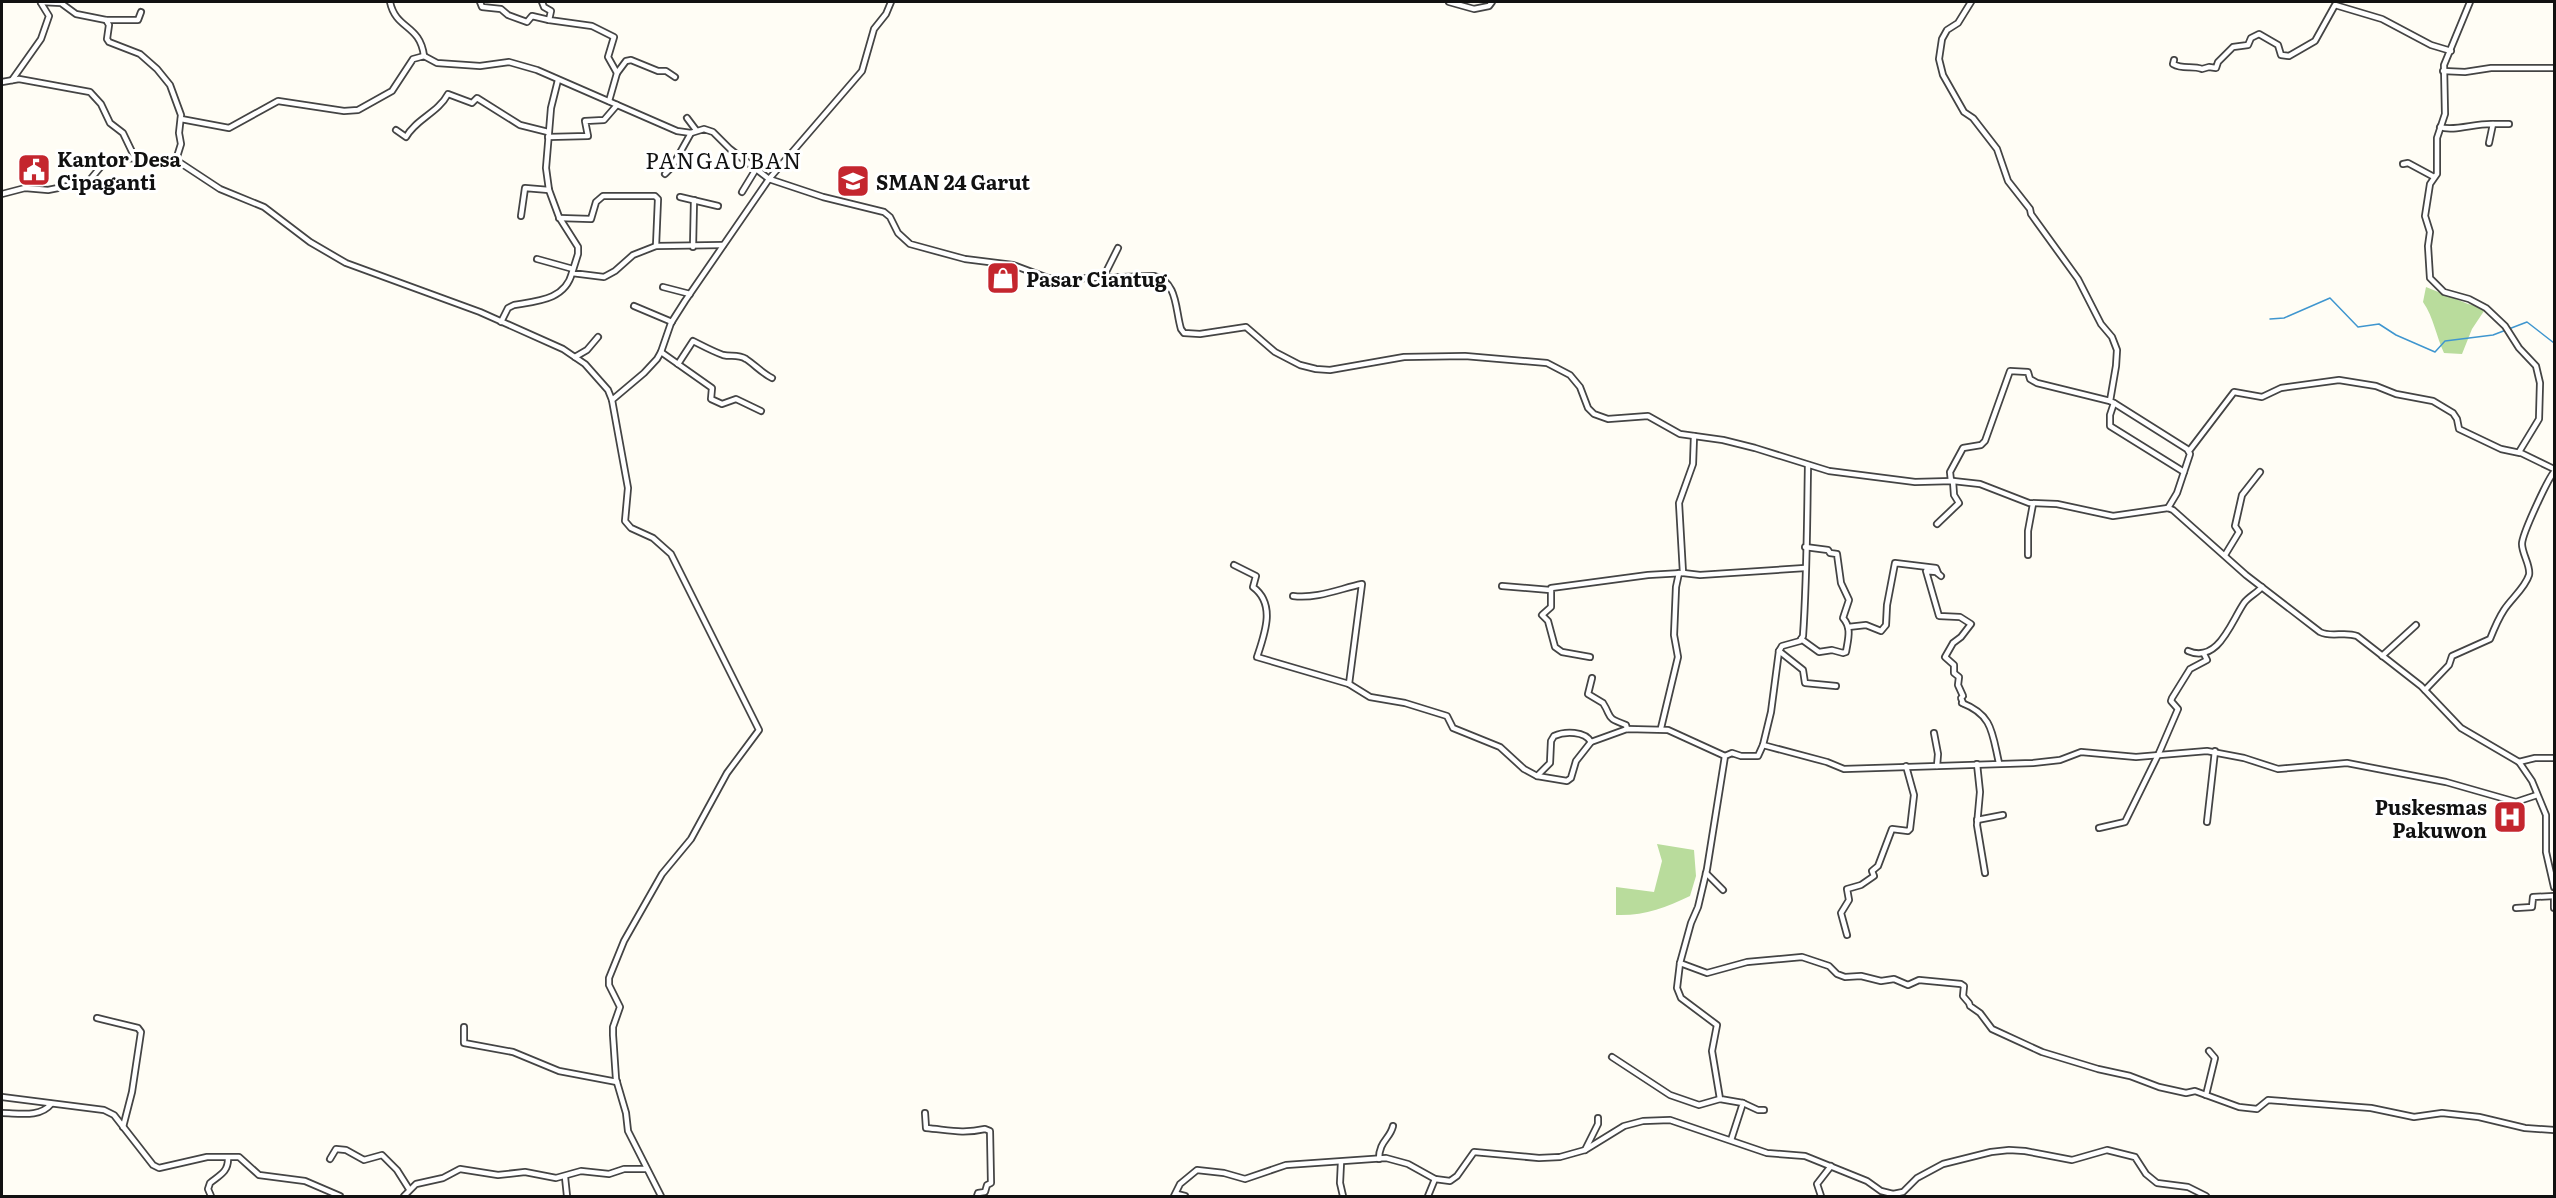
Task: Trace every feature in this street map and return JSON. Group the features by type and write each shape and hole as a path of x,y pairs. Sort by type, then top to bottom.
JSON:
{"street":[{"path":"41,2 61,3 76,14 105,20 138,20 141,12"},
{"path":"12,80 46,29 49,16 41,2"},
{"path":"390,2 392,13 418,35 424,56"},
{"path":"480,2 481,7 501,9 508,15 527,22 532,16 592,26 614,37 608,57 617,74"},
{"path":"542,2 543,6 551,11 549,20"},
{"path":"612,400 644,373 662,352 672,322 769,178 862,71 874,29 886,14 891,2"},
{"path":"1449,2 1474,9 1490,6 1492,2"},
{"path":"1971,2 1958,23 1947,30 1941,39 1939,59 1942,75 1964,112 1973,118 1997,149 2008,181 2030,209 2042,232 2078,279 2101,324 2112,337 2116,358 2109,423 2112,428 2184,472"},
{"path":"2470,2 2443,71 2445,114 2437,138 2437,174 2430,184 2424,216 2430,232 2428,246 2431,279 2444,292 2469,299 2486,308 2505,326 2538,370 2541,383 2539,419 2520,453"},
{"path":"2174,60 2177,66 2216,68 2218,62 2233,47 2248,45 2251,38 2259,34 2278,45 2281,55 2289,56 2315,41 2335,5 2382,19 2431,45 2451,51"},
{"path":"105,20 109,25 108,41 140,54 170,85 181,119 179,133 181,144 176,160"},
{"path":"181,119 229,128 278,101 344,111 358,110 392,91 412,59 424,56 437,63 480,66 509,62 558,80 677,131 694,132 704,129 713,132 769,178 823,196 884,212 890,217 902,238 921,249 965,259 1013,265 1048,278 1104,276 1163,278 1171,286 1181,329 1184,333 1200,334 1246,327 1260,341 1288,360 1300,365 1330,370 1404,357 1465,356 1513,362 1537,361 1570,375 1580,387 1588,408 1594,414 1608,419 1648,416 1680,434 1723,440 1829,471 1915,482 1952,481 1980,484 2033,504 2057,504 2113,516 2168,508 2177,513 2262,587 2324,635 2351,633 2425,690 2461,728 2519,762 2532,780 2547,821 2546,852 2554,887"},
{"path":"609,101 617,74 628,60 658,71 666,71 675,76"},
{"path":"2443,71 2554,68"},
{"path":"2,82 12,80 83,90 94,94 110,123 123,133 135,158"},
{"path":"501,322 508,308 514,305 557,296 566,285 578,254 578,247 559,218 549,190 546,168 548,135 558,80"},
{"path":"396,130 406,137 412,127 443,103 448,94 472,103 477,98 520,125 548,135 588,136 585,121 604,120 617,105"},
{"path":"687,118 694,132"},
{"path":"2440,127 2451,129 2474,123 2509,124"},
{"path":"2489,143 2493,124"},
{"path":"664,174 672,167 694,132"},
{"path":"2,194 25,188 48,190 87,182 108,160 135,158 176,160 220,189 264,207 310,242 346,263 416,286 575,357 608,390 612,400 628,488 625,521 631,528 658,541 671,554 759,726 758,734 727,773 691,838 662,874 648,897 611,970 609,985 620,1007 613,1027 617,1082 626,1113 628,1131 661,1197"},
{"path":"2403,164 2408,163 2415,169 2434,177"},
{"path":"742,192 756,169"},
{"path":"521,216 525,188 549,190"},
{"path":"559,218 591,219 595,203 603,196 655,196 658,199 656,246"},
{"path":"680,197 718,206"},
{"path":"693,247 694,200"},
{"path":"537,259 572,271 604,277 615,271 633,255 656,246 723,245"},
{"path":"1104,276 1118,248"},
{"path":"663,287 690,294"},
{"path":"634,306 672,322"},
{"path":"575,357 585,352 598,337"},
{"path":"678,364 693,341 714,352 728,356 738,355 772,378"},
{"path":"662,352 712,388 711,399 722,404 736,399 761,411"},
{"path":"1937,524 1959,503 1953,495 1950,472 1963,448 1981,445 1985,441 2010,371 2025,370 2030,379 2037,383 2112,402 2189,451"},
{"path":"2168,508 2177,493 2189,451 2196,445 2234,392 2262,397 2282,388 2339,380 2376,386 2396,394 2430,400 2453,413 2459,429 2484,443 2506,451 2520,453 2554,470 2523,539 2524,560 2529,569 2528,578 2500,616 2490,639 2452,656 2449,665 2425,690"},
{"path":"1661,728 1678,657 1674,635 1676,587 1681,573 1680,502 1693,464 1694,436"},
{"path":"1802,639 1805,548 1809,509 1808,465"},
{"path":"2225,555 2238,532 2235,527 2242,495 2260,472"},
{"path":"2028,555 2028,531 2033,504"},
{"path":"1802,639 1819,652 1832,650 1846,652 1848,627 1843,618 1849,600 1841,583 1837,555 1828,550 1805,548"},
{"path":"1848,627 1866,626 1881,631 1886,625 1887,605 1895,562 1936,568 1940,575 1925,571 1940,616 1959,617 1971,624 1952,644 1946,657 1954,665 1954,673 1959,677 1958,685 1964,696 1961,698 1961,703 1979,712 1990,723 1999,762"},
{"path":"1234,565 1256,576 1252,586 1262,594 1268,606 1265,631 1257,657 1348,684 1370,696 1405,703 1447,716 1454,728 1500,747 1524,769 1538,776 1562,781 1571,778 1576,761 1591,742 1627,729 1661,728 1688,737 1725,756"},
{"path":"1502,586 1550,590 1554,586 1681,573 1805,568"},
{"path":"1293,596 1320,596 1330,591 1362,584 1348,684"},
{"path":"2188,651 2198,655 2204,654 2220,644 2244,603 2262,587"},
{"path":"1550,590 1551,607 1542,615 1548,621 1555,647 1562,652 1590,657"},
{"path":"2382,656 2416,625"},
{"path":"1725,756 1732,753 1741,756 1758,756 1761,753 1771,712 1779,651 1782,646 1802,639"},
{"path":"1779,651 1803,670 1806,682 1836,686"},
{"path":"2099,828 2125,822 2178,709 2171,701 2172,698 2190,669 2207,660 2204,654"},
{"path":"1592,678 1588,694 1603,703 1607,715 1614,721 1626,725 1627,729"},
{"path":"1538,776 1550,763 1551,741 1554,736 1560,733 1580,734 1591,742"},
{"path":"1934,734 1938,754 1937,766"},
{"path":"1763,745 1827,762 1844,769 2057,760 2081,752 2136,757 2159,753 2215,751 2278,769 2347,763 2445,782 2516,802 2537,795"},
{"path":"2207,822 2215,751"},
{"path":"1720,1099 1712,1051 1717,1025 1681,998 1677,988 1680,963 1706,873 1725,756"},
{"path":"2519,762 2535,758 2554,758"},
{"path":"1977,764 1980,797 1977,820 1986,873"},
{"path":"1847,935 1841,913 1849,900 1847,889 1861,885 1874,876 1872,871 1878,866 1892,830 1908,831 1910,829 1914,795 1906,766"},
{"path":"1977,820 2003,815"},
{"path":"1706,873 1722,890"},
{"path":"2516,908 2532,907 2533,897 2554,896 2554,908"},
{"path":"1680,963 1707,973 1747,962 1802,957 1828,966 1837,974 1845,977 1861,976 1881,981 1894,979 1908,985 1919,980 1961,984 1965,989 1963,996 1970,1006 1980,1013 1992,1029 2004,1036 2069,1061 2122,1074 2152,1085 2186,1093 2195,1091 2248,1108 2257,1109 2268,1100 2297,1104 2320,1102 2328,1106 2339,1104 2356,1108 2387,1110 2414,1117 2442,1113 2479,1117 2525,1128 2554,1130"},
{"path":"97,1018 138,1028 141,1032 132,1092 123,1127"},
{"path":"464,1027 464,1043 513,1052 559,1071 617,1082"},
{"path":"2206,1095 2215,1058 2209,1051"},
{"path":"1612,1057 1670,1095 1699,1104 1720,1099 1764,1110"},
{"path":"2,1097 104,1110 114,1115 153,1165 159,1168 207,1157 217,1156 228,1159 239,1157 259,1175 305,1181 340,1197"},
{"path":"1731,1140 1743,1103"},
{"path":"2,1113 39,1113 51,1104"},
{"path":"925,1113 926,1128 942,1128 954,1133 985,1129 990,1131 990,1184 984,1192 978,1193 977,1197"},
{"path":"1585,1150 1598,1124 1598,1118"},
{"path":"1185,1197 1175,1195 1180,1184 1197,1170 1224,1173 1245,1179 1286,1165 1379,1159 1396,1160 1435,1179 1450,1180 1457,1176 1470,1155 1477,1151 1539,1158 1560,1157 1585,1150 1624,1126 1670,1120 1767,1153 1798,1154 1867,1180 1881,1191 1893,1194 1903,1192 1917,1178 1943,1164 1991,1152 2009,1149 2072,1160 2114,1150 2135,1157 2146,1174 2157,1183 2188,1187 2206,1197"},
{"path":"1379,1159 1381,1145 1392,1131 1393,1126"},
{"path":"330,1159 336,1149 346,1150 364,1160 382,1155 399,1172 409,1189"},
{"path":"212,1197 208,1189 210,1183 228,1167 228,1159"},
{"path":"1341,1162 1340,1183 1343,1197"},
{"path":"1821,1197 1817,1185 1831,1166"},
{"path":"404,1197 409,1189 424,1181 444,1178 460,1169 498,1175 518,1172 556,1178 581,1171 609,1174 624,1169 646,1168"},
{"path":"565,1177 567,1197"},
{"path":"1428,1197 1435,1179"}],"green space":[{"path":"2426,287 2468,304 2486,308 2472,329 2462,354 2444,353 2430,314 2423,302"},
{"path":"1657,844 1694,850 1696,876 1690,896 1654,910 1616,915 1616,887 1654,892 1662,861"}],"waterway":[{"path":"2270,319 2284,318 2330,298 2358,327 2379,324 2396,335 2435,352 2445,341 2493,335 2527,322 2554,343"}],"place":[{"name":"Kantor Desa Cipaganti","path":"34,170"},
{"name":"SMAN 24 Garut","path":"853,181"},
{"name":"Pasar Ciantug","path":"1003,278"},
{"name":"Puskesmas Pakuwon","path":"2510,817"}],"district":[{"name":"PANGAUBAN","path":"724,159"}]}
